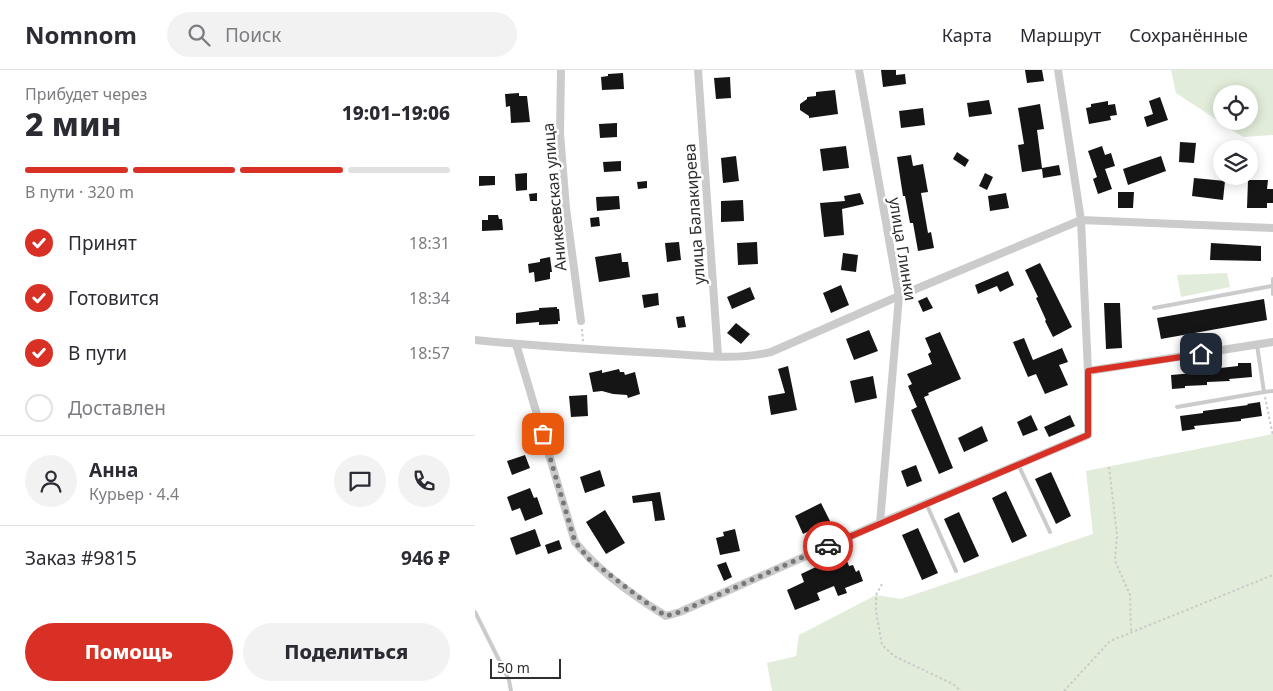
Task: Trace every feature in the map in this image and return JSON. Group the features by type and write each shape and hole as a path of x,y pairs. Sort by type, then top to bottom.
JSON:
{"street":[{"name":"Аникеевская улица","path":"561,70 560,133 566,208 581,321"},
{"name":"улица Балакирева","path":"698,70 718,356"},
{"name":"улица Глинки","path":"859,70 899,296 880,523"},
{"path":"516,344 575,542 589,559 666,616 680,612 926,503 1088,435 1088,371 1081,220 1058,70"},
{"path":"475,340 583,349 743,356 771,352 1081,220 1273,228"},
{"path":"1088,371 1273,342"}],"lane":[{"path":"1273,279 1273,294"},
{"path":"1154,308 1272,286"},
{"path":"1257,345 1264,392"},
{"path":"1177,407 1273,391"},
{"path":"1018,464 1050,532"},
{"path":"926,503 956,571"},
{"path":"475,612 509,680 511,691"}],"path":[{"path":"581,321 583,349"},
{"path":"1264,392 1273,436"},
{"path":"1109,467 1117,535 1115,561 1129,595 1131,632"},
{"path":"1065,691 1110,641 1273,575"},
{"path":"882,584 876,595 876,603 882,645 894,656 953,684 961,691"}],"green space":[{"path":"1171,70 1273,70 1273,135 1243,137 1232,130 1258,130 1258,85 1213,85 1213,117 1176,93"},
{"path":"1227,273 1230,287 1181,297 1177,275"},
{"path":"1273,434 1273,691 772,691 767,663 796,656 799,635 876,595 901,599 1093,534 1086,471"}],"building":[{"path":"881,70 896,70 896,75 905,74 906,84 883,87"},
{"path":"1025,70 1042,70 1044,81 1027,83"},
{"path":"623,73 624,89 602,90 601,77 608,76 608,74"},
{"path":"730,77 731,98 716,99 714,78"},
{"path":"835,90 838,114 809,118 800,110 800,104 807,97 816,96 816,92"},
{"path":"519,93 519,96 527,96 530,122 511,123 510,106 506,107 505,94"},
{"path":"1160,97 1168,120 1147,127 1144,117 1153,114 1149,101"},
{"path":"989,100 992,114 969,117 967,103"},
{"path":"1108,101 1108,105 1115,104 1117,115 1110,116 1111,120 1089,124 1086,108 1091,107 1091,104"},
{"path":"1040,104 1044,129 1037,130 1042,168 1059,165 1061,175 1043,178 1042,169 1022,172 1018,145 1024,144 1018,108"},
{"path":"923,108 925,125 901,128 899,111"},
{"path":"617,123 617,137 600,138 599,124"},
{"path":"1180,142 1196,143 1194,163 1179,162"},
{"path":"846,146 849,168 823,171 820,149"},
{"path":"1102,146 1105,155 1111,153 1115,166 1105,169 1112,189 1098,194 1093,179 1097,177 1088,151"},
{"path":"957,152 969,160 965,167 953,159"},
{"path":"911,155 913,166 923,164 928,192 921,193 928,233 931,232 934,248 918,251 913,223 910,223 905,196 903,196 897,157"},
{"path":"736,156 739,181 723,183 721,158"},
{"path":"1161,156 1166,171 1128,185 1123,169"},
{"path":"621,161 621,171 604,172 603,162"},
{"path":"527,173 527,190 516,191 515,174"},
{"path":"985,173 993,177 987,190 979,186"},
{"path":"479,176 495,176 495,185 479,186"},
{"path":"1194,178 1213,180 1213,185 1225,185 1223,200 1192,196"},
{"path":"1258,180 1268,180 1267,189 1273,189 1273,203 1267,203 1267,208 1247,208 1248,185 1258,185"},
{"path":"647,181 647,188 638,189 637,182"},
{"path":"1118,192 1134,192 1133,208 1118,208"},
{"path":"537,193 537,201 530,201 529,194"},
{"path":"860,193 864,204 842,209 844,235 824,237 820,203 845,201 844,196"},
{"path":"1006,193 1009,208 990,211 988,196"},
{"path":"619,196 620,209 597,211 596,197"},
{"path":"743,200 744,221 721,222 721,201"},
{"path":"488,215 498,215 499,219 502,219 503,230 482,231 482,220 488,220"},
{"path":"599,217 600,226 591,227 590,218"},
{"path":"679,242 681,260 667,262 665,243"},
{"path":"757,242 758,264 738,265 737,243"},
{"path":"1211,243 1261,246 1261,261 1210,260"},
{"path":"621,253 622,262 628,262 630,277 599,282 595,257"},
{"path":"843,253 858,255 856,272 841,270"},
{"path":"550,257 552,272 550,272 550,279 535,282 534,272 529,273 528,264 540,262 540,259"},
{"path":"1040,263 1072,327 1053,337 1036,298 1038,297 1025,270"},
{"path":"1008,271 1014,285 1000,292 997,286 978,294 975,285"},
{"path":"841,285 849,305 831,313 823,293"},
{"path":"750,287 755,299 732,309 727,297"},
{"path":"658,293 659,305 644,308 642,295"},
{"path":"927,297 933,308 923,312 918,301"},
{"path":"1264,299 1267,320 1161,339 1157,318"},
{"path":"1104,303 1120,303 1122,348 1106,349"},
{"path":"557,307 559,309 560,321 558,321 558,324 539,325 539,322 516,324 516,313 539,310 539,308"},
{"path":"684,316 686,327 678,328 676,317"},
{"path":"736,323 750,334 741,344 727,333"},
{"path":"869,330 878,351 854,360 846,339"},
{"path":"940,332 961,379 928,393 929,395 924,397 953,468 939,474 911,410 917,407 908,386 912,384 907,374 932,364 928,354 931,352 925,338"},
{"path":"1024,338 1033,360 1062,348 1068,362 1059,365 1068,385 1045,394 1036,374 1028,377 1013,342"},
{"path":"1238,363 1251,363 1252,377 1229,379 1230,381 1207,382 1207,385 1185,386 1185,388 1172,389 1171,375 1238,366"},
{"path":"788,366 797,410 771,415 768,396 785,393 778,369"},
{"path":"619,369 625,375 635,372 640,394 628,398 627,395 602,391 593,392 589,373 602,370 602,373"},
{"path":"873,376 877,398 855,403 850,381"},
{"path":"587,395 588,416 571,417 569,396"},
{"path":"1260,402 1262,416 1241,419 1241,421 1194,426 1195,429 1182,431 1180,416"},
{"path":"1031,415 1038,430 1023,436 1017,422"},
{"path":"1070,415 1075,426 1049,437 1044,427"},
{"path":"982,426 988,441 964,452 958,438"},
{"path":"525,455 530,468 512,475 507,461"},
{"path":"916,465 922,481 907,487 901,471"},
{"path":"600,470 605,486 585,493 580,477"},
{"path":"1051,472 1071,516 1056,524 1035,479"},
{"path":"530,488 534,498 537,497 543,514 525,521 520,508 512,511 507,497"},
{"path":"1006,491 1027,536 1012,543 992,498"},
{"path":"660,492 665,520 655,521 652,501 633,503 632,496"},
{"path":"821,503 830,521 803,534 795,516"},
{"path":"605,510 625,543 606,554 586,522"},
{"path":"959,512 979,556 964,563 944,519"},
{"path":"918,528 938,573 922,580 902,535"},
{"path":"535,529 541,546 516,555 510,538"},
{"path":"735,529 740,551 720,555 716,538 724,536 723,532"},
{"path":"559,540 562,549 548,554 545,545"},
{"path":"831,555 835,566 847,561 849,566 853,565 856,572 859,570 863,581 845,588 847,593 838,596 834,586 817,593 820,600 795,610 787,590 804,582 801,574 818,566 816,561"},
{"path":"726,562 732,577 724,581 717,565"}],"way so far":[{"path":"543,434 575,542 589,559 666,616 680,612 828,546"}],"route":[{"path":"828,546 1088,435 1088,371 1201,354"}]}
